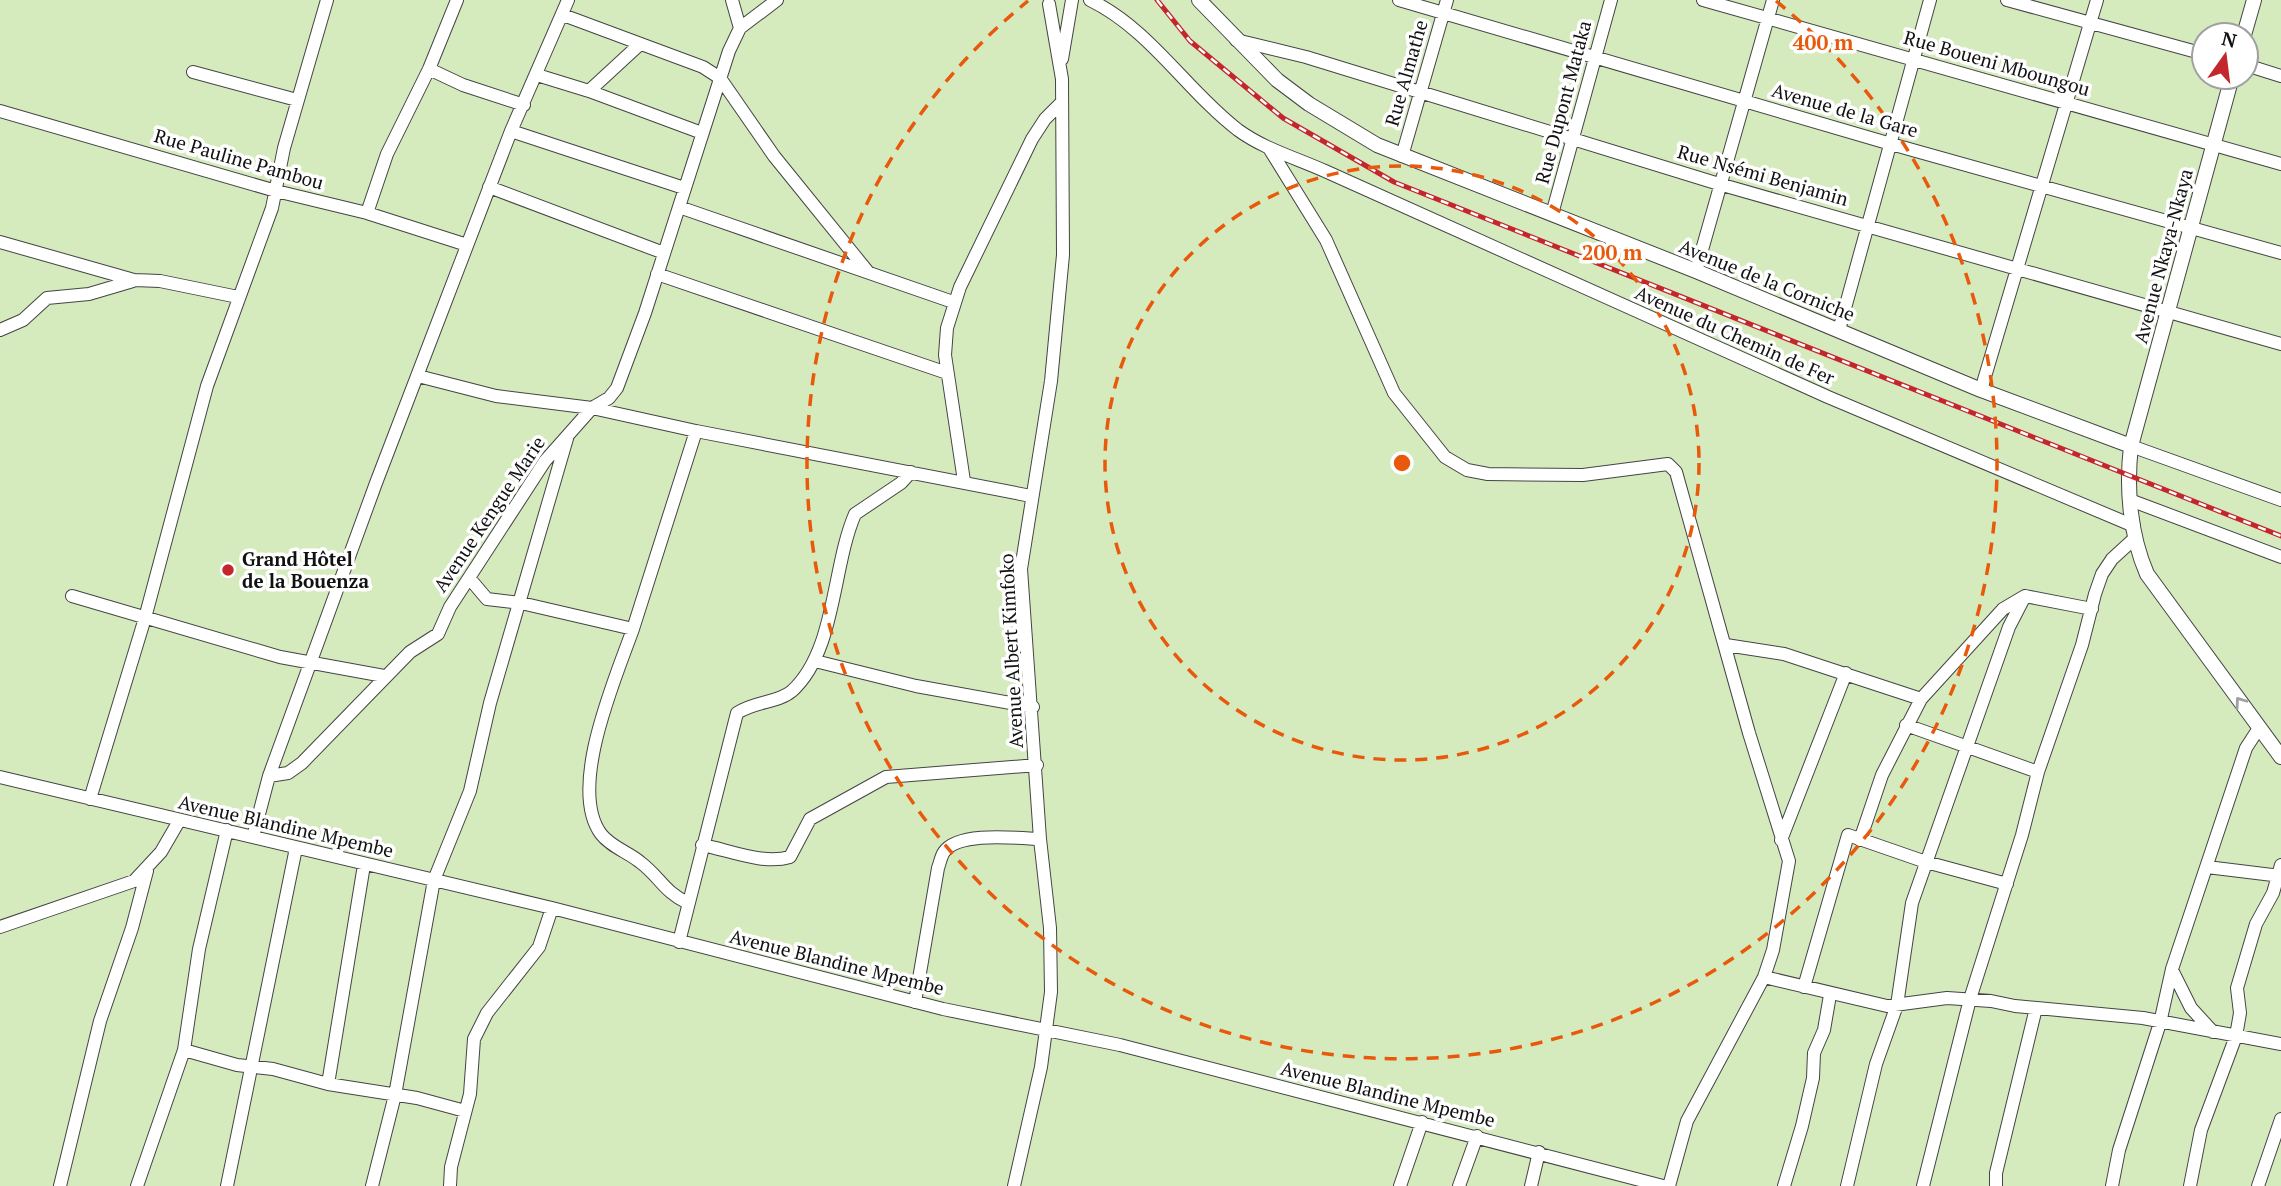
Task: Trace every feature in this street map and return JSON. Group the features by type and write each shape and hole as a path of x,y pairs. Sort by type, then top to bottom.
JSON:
{"street":[{"path":"90,799 145,618 189,449 238,297 260,247 327,0"},
{"path":"367,213 387,154 429,69 457,0"},
{"path":"253,837 269,776 467,245 511,131 568,0"},
{"path":"733,0 740,28 777,0"},
{"path":"1046,2 1061,5 1072,0"},
{"name":"Avenue Albert Kimfoko","path":"1060,70 1072,0"},
{"name":"Avenue du Chemin de Fer","path":"1090,0 1114,13 1237,129 1269,148 2134,532"},
{"name":"Avenue de la Corniche","path":"1199,0 1278,80 1309,104 1345,127 1402,156 1696,271 1981,390 2281,500"},
{"name":"Avenue de la Gare","path":"1399,0 1891,144 2281,253"},
{"name":"Rue Almathe","path":"1402,156 1447,0"},
{"name":"Rue Dupont Mataka","path":"1552,214 1611,0"},
{"name":"Rue Boueni Mboungou","path":"1703,0 2281,164"},
{"path":"1696,271 1773,0"},
{"path":"1839,330 1930,0"},
{"path":"2007,0 2190,50"},
{"path":"1981,390 2097,0"},
{"path":"2248,21 2254,0"},
{"name":"Avenue Albert Kimfoko","path":"1013,1186 1048,1030 1051,942 1040,839 1037,765 1021,569 1051,381 1063,255 1060,70 1046,2"},
{"path":"563,15 703,66 720,79 774,156 868,272"},
{"name":"Avenue Kengue Marie","path":"269,776 288,773 302,763 410,652 438,634 450,607 545,461 592,408 609,398 622,376 680,207 720,79 740,28"},
{"name":"Rue Nsémi Benjamin","path":"1236,40 1306,57 1719,184 2281,344"},
{"path":"589,91 640,44"},
{"path":"429,69 463,85 524,105"},
{"path":"2260,69 2281,76"},
{"path":"193,72 298,100"},
{"path":"537,75 589,91 702,133"},
{"name":"Avenue Nkaya-Nkaya","path":"2228,91 2131,446 2130,500 2134,532 2147,574 2281,757"},
{"path":"964,481 947,373 946,341 953,302 1032,139 1045,119 1061,103"},
{"name":"Rue Pauline Pambou","path":"0,111 276,191 367,213 467,245"},
{"path":"511,131 684,188"},
{"path":"1269,148 1326,240 1394,393 1445,457 1467,470 1488,474 1564,475 1664,465 1674,467 1781,840 1788,851 1789,871 1773,950 1764,977 1687,1121 1669,1186"},
{"path":"489,187 664,253"},
{"path":"680,207 953,302"},
{"path":"0,242 134,280 160,281 238,297"},
{"path":"657,274 947,373"},
{"path":"0,330 23,320 47,298 89,294 134,280"},
{"path":"418,376 496,396 592,408 696,431 1031,496"},
{"path":"688,903 664,889 644,864 601,834 592,810 589,780 597,734 696,431"},
{"path":"372,1186 395,1095 434,880 470,791 490,703 568,435"},
{"path":"679,942 737,713 752,704 784,696 815,661 855,514 901,483 911,472"},
{"path":"2130,500 2281,557"},
{"path":"1923,1186 1970,999 2007,884 2038,772 2072,679 2102,574 2134,532"},
{"path":"470,579 487,598 521,603 633,629"},
{"path":"72,596 312,664 384,677"},
{"path":"1860,840 1882,775 1921,699 2003,609 2025,596 2092,609"},
{"path":"1847,1186 1876,1064 1897,1005 1912,904 2009,627 2025,596"},
{"path":"1726,645 1784,654 1921,699"},
{"path":"815,661 916,685 1032,707"},
{"path":"1781,840 1846,673"},
{"path":"1906,724 2038,772"},
{"path":"2112,1186 2119,1150 2160,1023 2172,970 2246,748 2259,728"},
{"path":"702,845 790,858 803,828 810,819 886,776 1037,765"},
{"name":"Avenue Blandine Mpembe","path":"0,777 552,908 915,1002 1048,1030 1422,1122 1663,1186"},
{"path":"60,1186 94,1044 147,871 180,821"},
{"path":"137,1186 184,1050 199,949 227,830"},
{"path":"1804,988 1848,835 1926,862 2007,884"},
{"path":"915,1002 938,868 944,851 953,845 986,837 1040,839"},
{"path":"227,1186 296,848"},
{"path":"328,1084 363,865"},
{"path":"2190,1186 2201,1130 2236,1036 2239,1013 2237,988 2256,924 2280,872 2207,867"},
{"path":"0,927 118,888 147,871"},
{"path":"450,1186 451,1167 470,1094 474,1039 479,1027 536,953 552,908"},
{"path":"2172,970 2190,1008 2213,1032"},
{"path":"1764,977 1830,995 1887,1006 1935,999 1970,999 2160,1023 2281,1044"},
{"path":"1784,1186 1805,1114 1813,1078 1814,1053 1824,1030 1830,995"},
{"path":"1996,1186 1996,1173 2036,1008"},
{"path":"184,1050 237,1065 465,1111"},
{"path":"2258,1186 2281,1119"},
{"path":"1399,1186 1422,1122"},
{"path":"1459,1186 1477,1136"},
{"path":"1531,1186 1539,1152"}],"green space":[{"path":"0,0 2281,0 2281,1186 0,1186"}],"railway":[{"path":"1157,0 1190,41 1283,118 1394,182 2281,536"}],"place":[{"name":"Grand Hôtel de la Bouenza","path":"228,570"}]}
